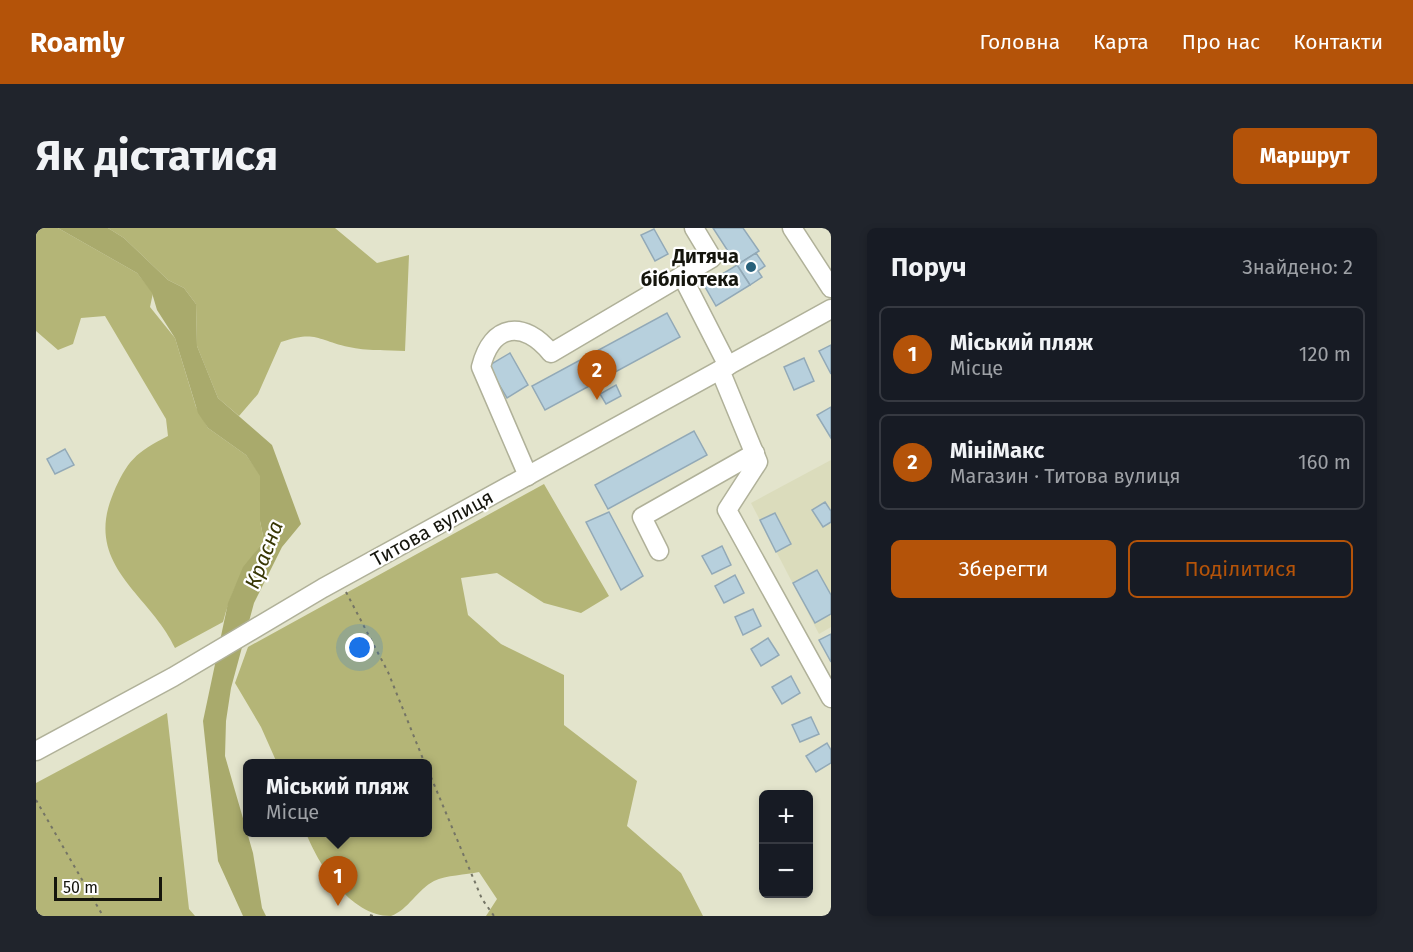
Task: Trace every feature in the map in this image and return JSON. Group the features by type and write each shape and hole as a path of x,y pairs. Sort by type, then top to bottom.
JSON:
{"street":[{"path":"528,476 481,367 486,348 502,332 512,329 540,339 551,353 712,258 694,228"},
{"path":"792,228 831,288"},
{"path":"682,276 724,368 758,462 727,510 831,698"},
{"name":"Титова вулиця","path":"36,751 174,677 331,584 831,309"},
{"path":"659,551 642,517 755,453"}],"path":[{"path":"331,584 359,614 388,672 423,759"},
{"path":"432,779 482,898 494,916"},
{"path":"36,800 104,916"}],"shaded area":[{"path":"36,228 58,228 137,273 153,293 150,307 175,338 196,407 208,428 246,455 261,476 260,521 264,541 239,579 223,622 175,648 164,629 123,578 113,560 107,541 106,519 113,494 128,465 148,447 168,436 166,419 105,316 81,318 73,344 58,350 36,331"},
{"path":"108,228 335,228 377,263 409,255 405,351 356,348 309,336 281,342 258,394 239,416 218,398 197,346 196,304 184,288 168,280 124,238"},
{"path":"831,460 831,627 819,634 751,503"},
{"path":"544,484 609,596 581,613 544,603 497,573 461,578 468,615 501,644 564,675 564,725 637,781 627,826 681,873 703,916 486,916 497,899 479,872 434,881 391,916 376,914 362,907 337,886 318,859 308,837 432,837 432,759 275,759 261,727 235,683 248,647"},
{"path":"167,713 189,909 195,916 36,916 36,783"}],"water":[{"name":"Красна","path":"58,228 108,228 124,238 168,280 184,288 196,304 197,346 218,398 272,445 301,524 282,547 254,603 231,688 226,721 225,756 243,818 243,837 248,837 253,853 262,908 266,916 243,916 218,861 203,721 228,603 243,567 264,541 260,521 260,476 246,455 208,428 198,413 175,338 157,310 152,293 137,273"}],"building":[{"path":"713,228 743,228 759,251 737,265"},
{"path":"654,229 668,254 655,261 641,235"},
{"path":"756,253 765,266 758,271 762,277 750,285 737,265"},
{"path":"737,265 750,285 716,306 704,285"},
{"path":"667,313 680,337 545,410 532,386"},
{"path":"831,345 831,374 819,351"},
{"path":"510,353 528,385 507,398 488,366"},
{"path":"804,358 814,381 794,390 784,367"},
{"path":"616,385 621,396 606,404 600,394"},
{"path":"831,407 831,438 817,415"},
{"path":"694,431 707,455 608,509 595,485"},
{"path":"65,449 74,465 55,474 47,459"},
{"path":"825,502 831,511 831,522 823,527 812,510"},
{"path":"609,512 643,576 621,590 586,522"},
{"path":"775,513 791,544 776,552 760,520"},
{"path":"722,546 731,565 712,574 702,556"},
{"path":"817,570 831,595 831,614 815,623 793,583"},
{"path":"735,575 744,593 724,603 715,586"},
{"path":"753,609 761,626 743,635 735,617"},
{"path":"831,634 831,662 819,640"},
{"path":"768,638 779,655 761,666 751,649"},
{"path":"791,676 800,693 782,704 772,687"},
{"path":"811,717 819,734 800,742 792,725"},
{"path":"827,743 831,750 831,763 816,772 806,756"}],"place":[{"name":"Дитяча бібліотека","path":"751,267"},
{"name":"МініМакс","path":"597,400"},
{"name":"Міський пляж","path":"338,906"}]}
